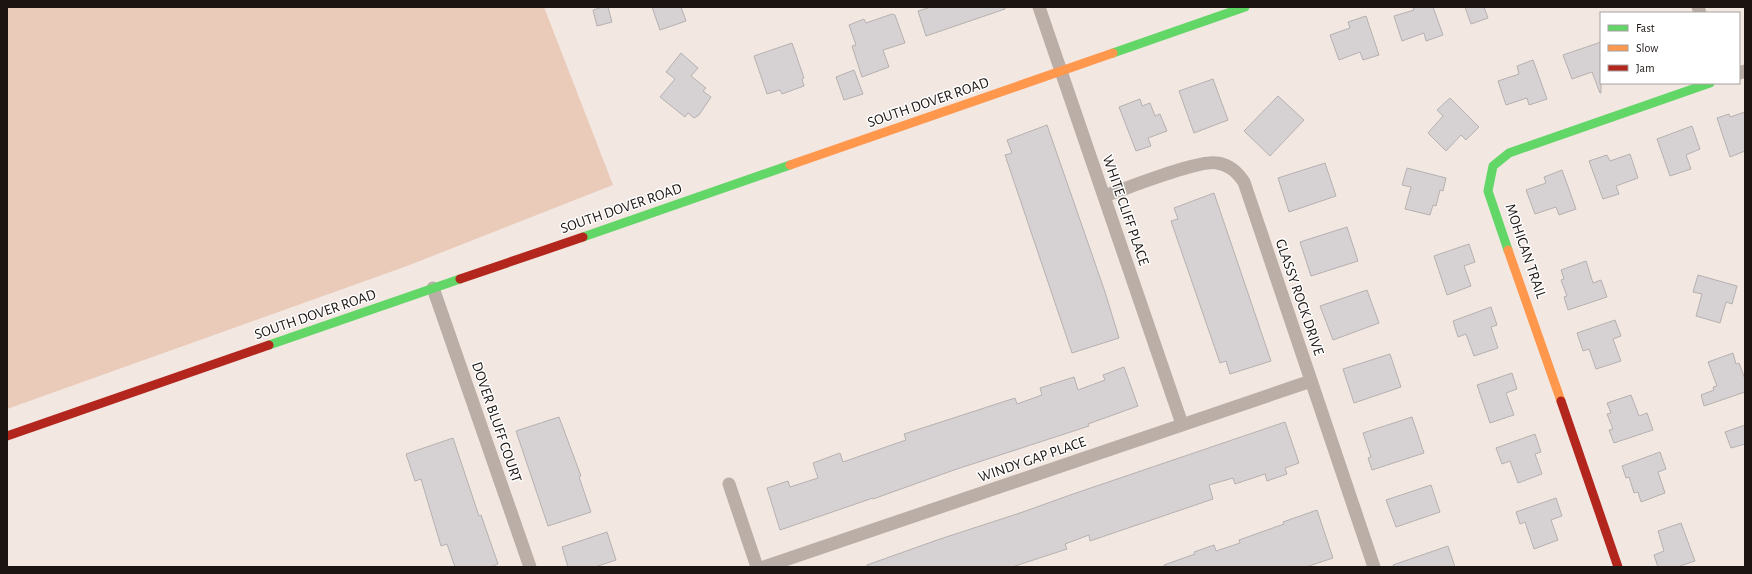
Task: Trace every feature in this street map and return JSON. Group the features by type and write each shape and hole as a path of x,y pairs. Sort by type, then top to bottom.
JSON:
{"street":[{"name":"WHITE CLIFF PLACE","path":"1039,7 1182,424"},
{"name":"SOUTH DOVER ROAD","path":"7,436 1245,7"},
{"name":"MOHICAN TRAIL","path":"1618,567 1488,190 1493,166 1509,153 1707,84"},
{"name":"GLASSY ROCK DRIVE","path":"1104,196 1197,165 1216,162 1228,166 1238,173 1244,182 1374,567"},
{"name":"DOVER BLUFF COURT","path":"433,288 530,567"},
{"name":"WINDY GAP PLACE","path":"764,567 1311,381"},
{"path":"729,484 757,567"}],"shaded area":[{"path":"7,7 544,7 613,185 407,266 7,409"}],"building":[{"path":"608,7 612,22 597,26 593,10"},
{"path":"652,7 681,7 686,21 660,30"},
{"path":"931,7 1005,7 1005,9 926,36 918,11"},
{"path":"1413,7 1433,7 1443,35 1426,41 1424,33 1402,41 1394,16 1414,10"},
{"path":"1465,7 1484,7 1488,18 1471,24"},
{"path":"892,14 895,15 905,43 883,50 889,67 862,77 852,46 856,45 849,25 864,19 866,23"},
{"path":"1366,16 1379,55 1363,60 1360,52 1339,60 1330,35 1350,28 1348,22"},
{"path":"1600,42 1601,93 1592,72 1572,79 1563,55"},
{"path":"792,43 804,78 802,79 804,86 782,94 780,90 767,94 754,56"},
{"path":"681,53 698,68 691,76 706,88 703,91 711,97 699,115 694,118 688,113 685,117 660,97 675,79 666,72"},
{"path":"1533,60 1547,99 1529,105 1527,98 1506,105 1498,81 1519,74 1517,66"},
{"path":"854,70 863,94 844,100 836,77"},
{"path":"1213,79 1228,120 1194,133 1179,91"},
{"path":"1278,96 1304,120 1270,156 1244,131"},
{"path":"1450,98 1479,127 1466,140 1461,135 1446,151 1428,133 1443,116 1437,110"},
{"path":"1140,99 1142,106 1150,103 1155,116 1160,114 1167,131 1148,138 1151,146 1136,151 1119,107"},
{"path":"1745,112 1745,151 1730,157 1717,118 1729,114 1730,117"},
{"path":"1047,125 1105,292 1119,338 1072,353 1005,155 1012,153 1007,140"},
{"path":"1692,126 1700,149 1686,155 1691,169 1670,176 1657,139"},
{"path":"1630,154 1638,178 1616,186 1619,194 1603,199 1589,161 1607,155 1610,161"},
{"path":"1325,163 1336,196 1289,212 1278,178"},
{"path":"1407,168 1446,178 1443,191 1440,190 1436,206 1433,205 1430,215 1405,209 1411,187 1402,185"},
{"path":"1562,170 1576,209 1559,215 1556,207 1535,214 1526,190 1546,183 1544,177"},
{"path":"1214,193 1271,361 1230,374 1226,361 1220,363 1171,221 1178,219 1174,208"},
{"path":"1347,227 1358,261 1311,276 1300,242"},
{"path":"1469,244 1475,262 1464,266 1471,286 1447,295 1434,256"},
{"path":"1586,261 1593,283 1601,280 1607,297 1568,310 1564,297 1567,296 1561,280 1564,279 1561,270"},
{"path":"1698,275 1737,286 1732,304 1726,302 1720,323 1696,316 1702,294 1693,292"},
{"path":"1367,290 1379,323 1333,340 1320,306"},
{"path":"1491,307 1497,325 1491,327 1498,348 1474,356 1466,334 1458,337 1453,321"},
{"path":"1615,320 1621,336 1613,339 1621,361 1596,369 1589,349 1583,351 1577,333"},
{"path":"1733,353 1736,364 1739,363 1745,379 1745,392 1704,406 1701,395 1714,390 1713,387 1717,386 1708,362"},
{"path":"1390,354 1401,387 1354,403 1343,369"},
{"path":"1124,367 1138,406 1088,424 1089,426 954,470 780,530 767,488 788,481 790,487 818,478 813,463 840,453 843,462 906,440 904,434 1015,398 1017,404 1042,395 1040,388 1074,377 1078,390 1105,380 1103,375"},
{"path":"1512,373 1517,389 1506,393 1514,415 1490,423 1477,385"},
{"path":"1631,395 1639,416 1647,413 1653,430 1614,443 1609,430 1613,429 1607,414 1611,413 1607,403"},
{"path":"559,417 581,476 579,477 591,512 548,526 516,431"},
{"path":"1412,417 1424,453 1372,470 1368,458 1371,457 1363,433"},
{"path":"1285,422 1299,463 1285,468 1287,474 1267,481 1265,474 1235,484 1233,478 1209,485 1213,499 1090,541 1089,535 1065,544 1067,549 1012,567 867,567 867,565 940,539"},
{"path":"1745,425 1745,444 1731,448 1725,432"},
{"path":"1535,434 1541,452 1535,454 1542,474 1518,483 1510,461 1502,464 1496,448"},
{"path":"453,438 479,516 481,515 498,564 490,567 455,567 447,544 441,546 421,479 415,481 406,454"},
{"path":"1660,452 1666,469 1658,472 1665,493 1641,502 1638,492 1634,493 1629,477 1626,478 1622,466"},
{"path":"1431,485 1440,512 1396,527 1386,500"},
{"path":"1556,498 1562,516 1551,520 1558,540 1534,549 1525,522 1520,524 1516,512"},
{"path":"1317,510 1333,558 1306,567 1164,567 1164,565 1195,554 1194,552 1214,545 1216,551 1240,543 1239,540 1284,524 1283,522"},
{"path":"1681,523 1695,561 1677,567 1658,567 1654,555 1664,551 1658,531"},
{"path":"607,532 616,560 595,567 568,567 562,547"},
{"path":"1448,546 1455,567 1394,567 1393,565"}],"traffic: fast":[{"path":"1113,53 1245,7"},
{"path":"1508,250 1488,191 1493,166 1509,153 1707,84"},
{"path":"583,237 790,165"},
{"path":"269,345 460,279"}],"traffic: slow":[{"path":"790,165 1113,53"},
{"path":"1508,250 1561,401"}],"traffic: jam":[{"path":"460,279 583,237"},
{"path":"7,436 269,345"},
{"path":"1561,401 1618,567"}]}
